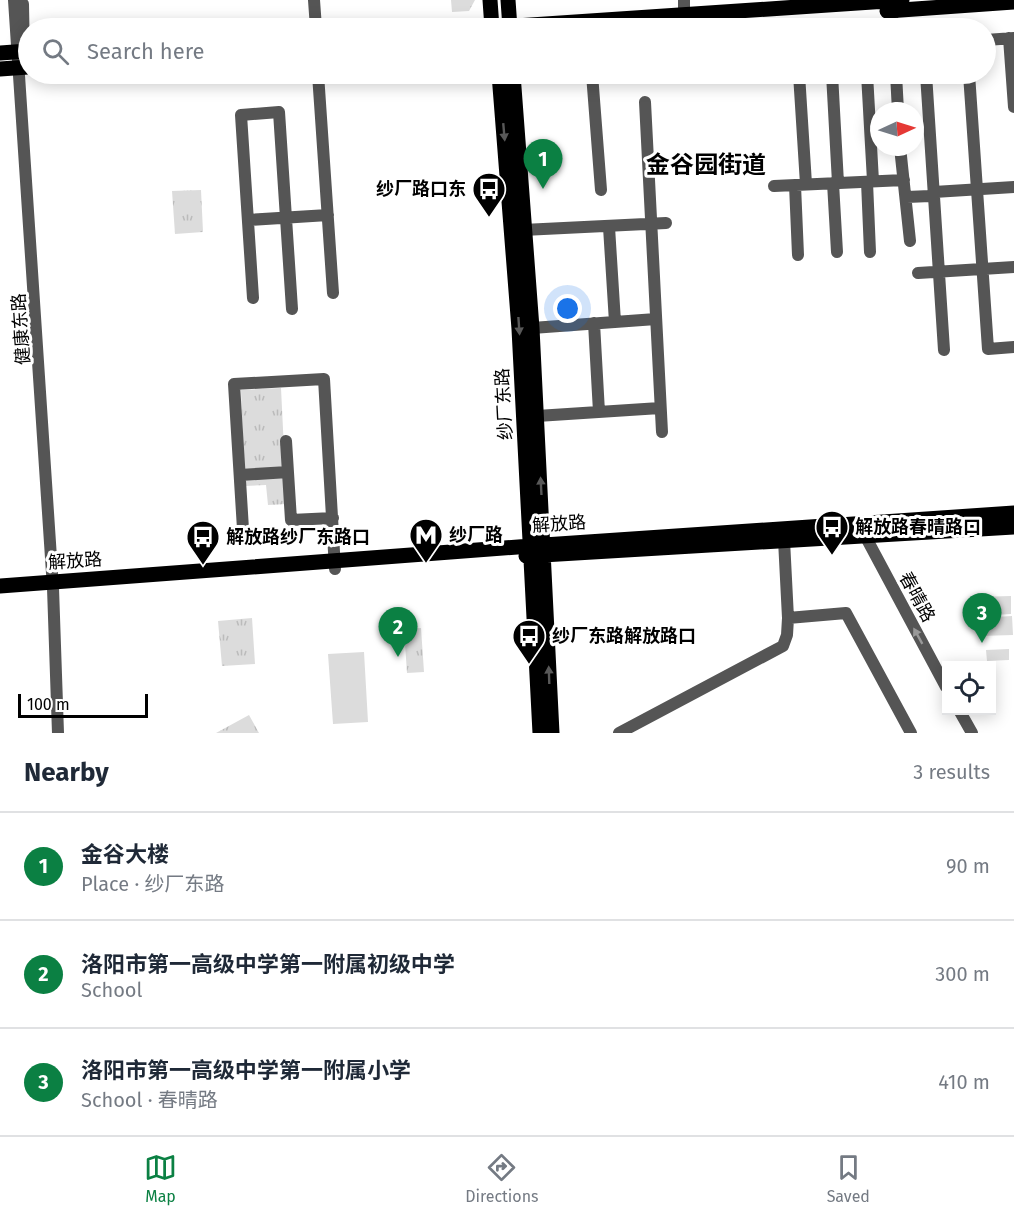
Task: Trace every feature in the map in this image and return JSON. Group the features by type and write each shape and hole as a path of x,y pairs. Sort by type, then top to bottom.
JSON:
{"main road":[{"path":"490,0 491,18"},
{"path":"508,0 509,18"},
{"path":"626,18 684,7 853,2 1014,3"},
{"path":"740,18 895,4"},
{"path":"0,53 18,58"},
{"path":"0,69 18,61"},
{"name":"纱厂东路","path":"500,84 552,733"},
{"name":"纱厂东路","path":"514,84 537,416 540,733"},
{"name":"解放路","path":"538,550 784,540 862,529 1014,513"},
{"name":"解放路","path":"0,586 53,585 862,529 1014,527"},
{"name":"解放路","path":"0,593 53,585"}],"street":[{"path":"14,0 18,26"},
{"path":"22,0 22,18"},
{"path":"314,0 315,18"},
{"path":"996,39 1012,38 1014,107"},
{"name":"健康东路","path":"24,84 53,585 58,733"},
{"path":"319,84 333,293"},
{"path":"593,84 601,190"},
{"path":"798,255 801,185 799,84"},
{"path":"832,84 837,252"},
{"path":"867,84 870,252"},
{"path":"897,84 898,102"},
{"path":"927,84 945,350"},
{"path":"970,84 988,349 1014,347"},
{"path":"645,102 662,432"},
{"path":"253,298 241,115 279,112 292,309"},
{"path":"901,156 910,241"},
{"path":"774,186 904,180"},
{"path":"907,197 930,196 934,192 1014,187"},
{"path":"248,220 328,215"},
{"path":"524,230 666,223"},
{"path":"609,227 615,322"},
{"path":"918,273 1014,267"},
{"path":"532,328 656,319"},
{"path":"594,323 599,412"},
{"path":"243,530 234,384 324,379 335,564"},
{"path":"537,416 660,408"},
{"path":"286,441 291,520 333,518"},
{"path":"240,475 288,472"},
{"name":"春晴路","path":"862,529 942,679"},
{"path":"619,733 783,646 787,635 788,618 784,540"},
{"path":"788,618 846,613 911,733"},
{"path":"962,715 972,733"}],"green space":[{"path":"451,0 475,0 469,11 452,12"},
{"path":"201,190 203,232 175,234 172,191"},
{"path":"281,388 285,470 244,472 241,390"},
{"path":"285,475 287,504 268,505 266,485 245,486 245,478"},
{"path":"1011,596 1011,614 978,616 977,597"},
{"path":"1012,616 1013,635 980,636 979,618"},
{"path":"252,618 255,664 222,666 218,621"},
{"path":"421,628 424,672 407,673 404,629"},
{"path":"1009,649 1009,660 987,661 986,650"},
{"path":"364,652 368,722 333,724 328,654"},
{"path":"249,715 259,733 216,733"}],"place":[{"name":"金谷大楼","path":"543,189"},
{"name":"纱厂路口东","path":"489,218"},
{"name":"解放路春晴路口","path":"832,556"},
{"name":"纱厂路","path":"426,564"},
{"name":"解放路纱厂东路口","path":"203,566"},
{"name":"洛阳市第一高级中学第一附属小学","path":"982,643"},
{"name":"洛阳市第一高级中学第一附属初级中学","path":"398,657"},
{"name":"纱厂东路解放路口","path":"529,665"}],"district":[{"name":"金谷园街道","path":"706,165"}]}
